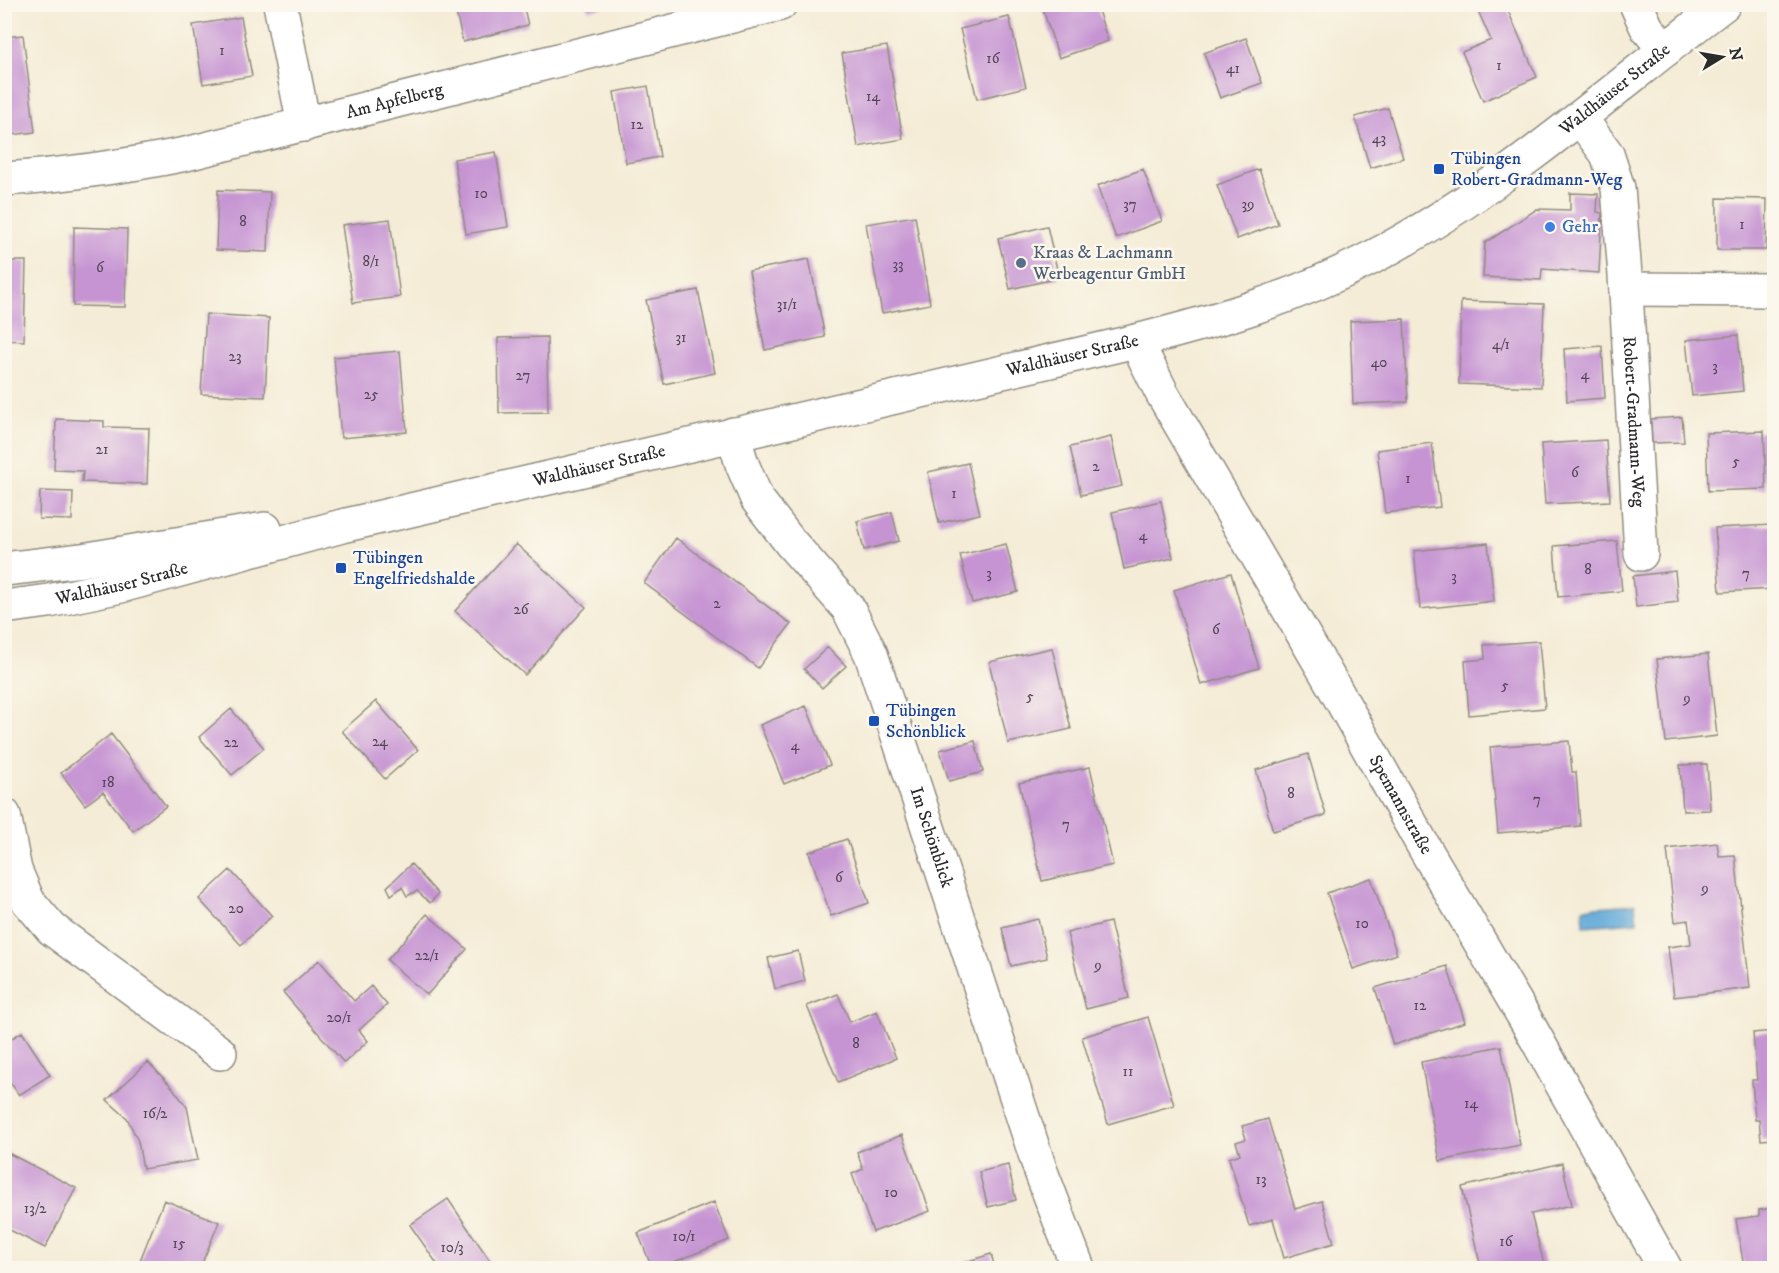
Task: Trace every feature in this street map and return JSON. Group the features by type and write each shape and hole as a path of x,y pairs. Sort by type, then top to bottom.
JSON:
{"street":[{"path":"280,4 304,125"},
{"name":"Am Apfelberg","path":"4,179 55,176 121,167 186,154 304,125 674,17 780,4"},
{"path":"1636,4 1647,28 1665,50"},
{"name":"Waldhäuser Straße","path":"4,607 49,601 121,586 342,526 1136,341 1204,324 1273,302 1371,258 1454,210 1519,165 1724,4"},
{"name":"Robert-Gradmann-Weg","path":"1580,118 1607,154 1618,188 1641,554"},
{"path":"1626,289 1774,290"},
{"name":"Spemannstraße","path":"1136,341 1162,393 1527,1022 1665,1269"},
{"name":"Im Schönblick","path":"734,434 742,464 757,499 790,542 848,609 871,654 1040,1169 1078,1269"},
{"name":"Waldhäuser Straße","path":"4,569 82,560 259,529 342,526"},
{"path":"4,815 15,870 28,901 52,929 220,1053"}],"water":[{"path":"1635,904 1637,922 1584,926 1583,908"}],"building":[{"path":"454,4 523,4 528,25 463,42"},
{"path":"587,4 609,4 609,6 588,10"},
{"path":"1041,4 1096,4 1108,41 1059,58"},
{"path":"1475,4 1505,4 1537,77 1483,101 1462,52 1491,40"},
{"path":"241,17 252,76 203,84 193,25"},
{"path":"1009,17 1026,87 977,99 960,29"},
{"path":"23,35 35,132 4,136 4,37"},
{"path":"1246,38 1262,83 1220,98 1204,53"},
{"path":"887,46 903,139 858,147 842,53"},
{"path":"648,86 660,157 626,163 614,92"},
{"path":"1388,108 1403,158 1370,168 1355,117"},
{"path":"496,152 508,227 466,234 454,159"},
{"path":"1143,169 1162,221 1116,238 1097,186"},
{"path":"1259,169 1278,224 1237,239 1217,185"},
{"path":"218,190 270,192 268,252 216,250"},
{"path":"1570,193 1598,194 1597,212 1602,213 1599,273 1542,269 1541,280 1483,277 1485,243 1537,209 1570,210"},
{"path":"1717,198 1767,199 1766,250 1717,250"},
{"path":"915,216 930,304 882,313 866,224"},
{"path":"390,219 400,297 353,303 342,225"},
{"path":"1047,226 1059,278 1010,289 998,238"},
{"path":"74,227 127,229 125,307 73,306"},
{"path":"809,259 825,337 765,350 749,271"},
{"path":"4,261 26,261 24,341 4,340"},
{"path":"698,290 715,373 664,384 646,300"},
{"path":"1461,301 1544,304 1541,387 1459,384"},
{"path":"206,314 269,318 265,397 201,394"},
{"path":"1404,319 1408,402 1353,404 1350,321"},
{"path":"1738,335 1743,391 1692,396 1686,340"},
{"path":"547,337 548,412 499,413 498,338"},
{"path":"1602,346 1605,398 1567,401 1564,349"},
{"path":"400,351 407,432 341,438 334,357"},
{"path":"1682,417 1684,442 1652,443 1651,419"},
{"path":"56,419 104,421 104,427 149,428 147,484 82,482 83,471 54,470"},
{"path":"1764,431 1766,489 1708,491 1706,433"},
{"path":"1111,437 1122,486 1081,495 1070,447"},
{"path":"1606,440 1610,501 1545,504 1541,444"},
{"path":"1432,443 1440,507 1385,513 1377,450"},
{"path":"968,463 980,514 939,523 928,472"},
{"path":"40,491 73,492 72,520 39,519"},
{"path":"1161,501 1173,558 1124,569 1112,512"},
{"path":"892,512 899,541 864,550 857,521"},
{"path":"1772,525 1774,589 1720,592 1715,528"},
{"path":"676,538 791,624 758,668 644,583"},
{"path":"1617,541 1622,591 1558,597 1554,546"},
{"path":"1488,543 1494,601 1420,609 1414,551"},
{"path":"516,544 586,607 525,675 455,611"},
{"path":"1006,544 1018,592 972,603 960,555"},
{"path":"1675,571 1678,602 1636,607 1633,576"},
{"path":"1231,573 1259,668 1201,685 1174,590"},
{"path":"1539,641 1545,708 1469,715 1465,661 1485,659 1484,645"},
{"path":"828,647 846,666 822,688 804,669"},
{"path":"1052,648 1071,729 1008,743 989,662"},
{"path":"1708,654 1717,736 1666,742 1657,659"},
{"path":"376,701 418,750 385,779 342,731"},
{"path":"806,706 830,765 784,784 760,725"},
{"path":"231,709 264,748 232,775 199,737"},
{"path":"111,734 166,806 133,831 103,792 85,805 61,773"},
{"path":"975,741 983,772 949,781 940,750"},
{"path":"1569,741 1572,772 1576,772 1580,826 1498,833 1490,747"},
{"path":"1308,754 1326,815 1273,831 1256,770"},
{"path":"1707,764 1710,810 1683,811 1680,765"},
{"path":"1090,767 1113,865 1042,881 1019,783"},
{"path":"847,839 869,903 831,916 809,852"},
{"path":"1717,843 1719,856 1735,855 1750,988 1674,997 1668,947 1691,944 1688,920 1675,922 1667,849"},
{"path":"411,864 438,894 430,903 417,891 407,896 402,887 391,895 387,887"},
{"path":"230,870 272,916 241,945 199,899"},
{"path":"1371,878 1397,954 1353,969 1327,893"},
{"path":"427,914 467,949 427,995 387,960"},
{"path":"1038,919 1047,958 1011,966 1002,928"},
{"path":"1110,922 1129,998 1086,1009 1067,933"},
{"path":"798,951 805,981 775,989 768,958"},
{"path":"319,960 354,1001 371,986 387,1005 359,1030 368,1041 344,1063 283,992"},
{"path":"1447,966 1465,1022 1393,1045 1375,988"},
{"path":"838,994 850,1022 877,1011 896,1058 838,1082 807,1006"},
{"path":"1148,1017 1174,1105 1108,1124 1082,1037"},
{"path":"1774,1031 1774,1139 1761,1140 1759,1120 1755,1120 1752,1080 1757,1080 1753,1033"},
{"path":"22,1032 50,1075 19,1095 4,1073 4,1043"},
{"path":"1501,1046 1520,1145 1440,1161 1421,1062"},
{"path":"148,1062 187,1107 198,1160 143,1169 138,1141 127,1118 107,1100"},
{"path":"1268,1119 1295,1209 1322,1201 1334,1243 1284,1258 1273,1219 1249,1226 1229,1158 1240,1154 1236,1142 1246,1139 1242,1126"},
{"path":"902,1135 930,1211 873,1232 852,1174 863,1169 857,1152"},
{"path":"8,1153 76,1188 45,1248 4,1227 4,1159"},
{"path":"1562,1163 1572,1205 1531,1214 1545,1268 1481,1268 1462,1187"},
{"path":"1008,1165 1016,1200 988,1207 979,1172"},
{"path":"448,1199 495,1268 440,1268 410,1225"},
{"path":"164,1200 219,1222 200,1268 151,1268 139,1263"},
{"path":"714,1202 729,1240 659,1268 652,1268 638,1233"},
{"path":"1774,1208 1774,1268 1744,1268 1736,1219 1759,1216 1759,1210"},
{"path":"991,1254 995,1268 947,1268"}],"place":[{"name":"Tübingen Robert-Gradmann-Weg","path":"1439,169"},
{"name":"Gehr","path":"1550,227"},
{"name":"Kraas & Lachmann Werbeagentur GmbH","path":"1021,263"},
{"name":"Tübingen Engelfriedshalde","path":"341,568"},
{"name":"Tübingen Schönblick","path":"874,721"}]}
